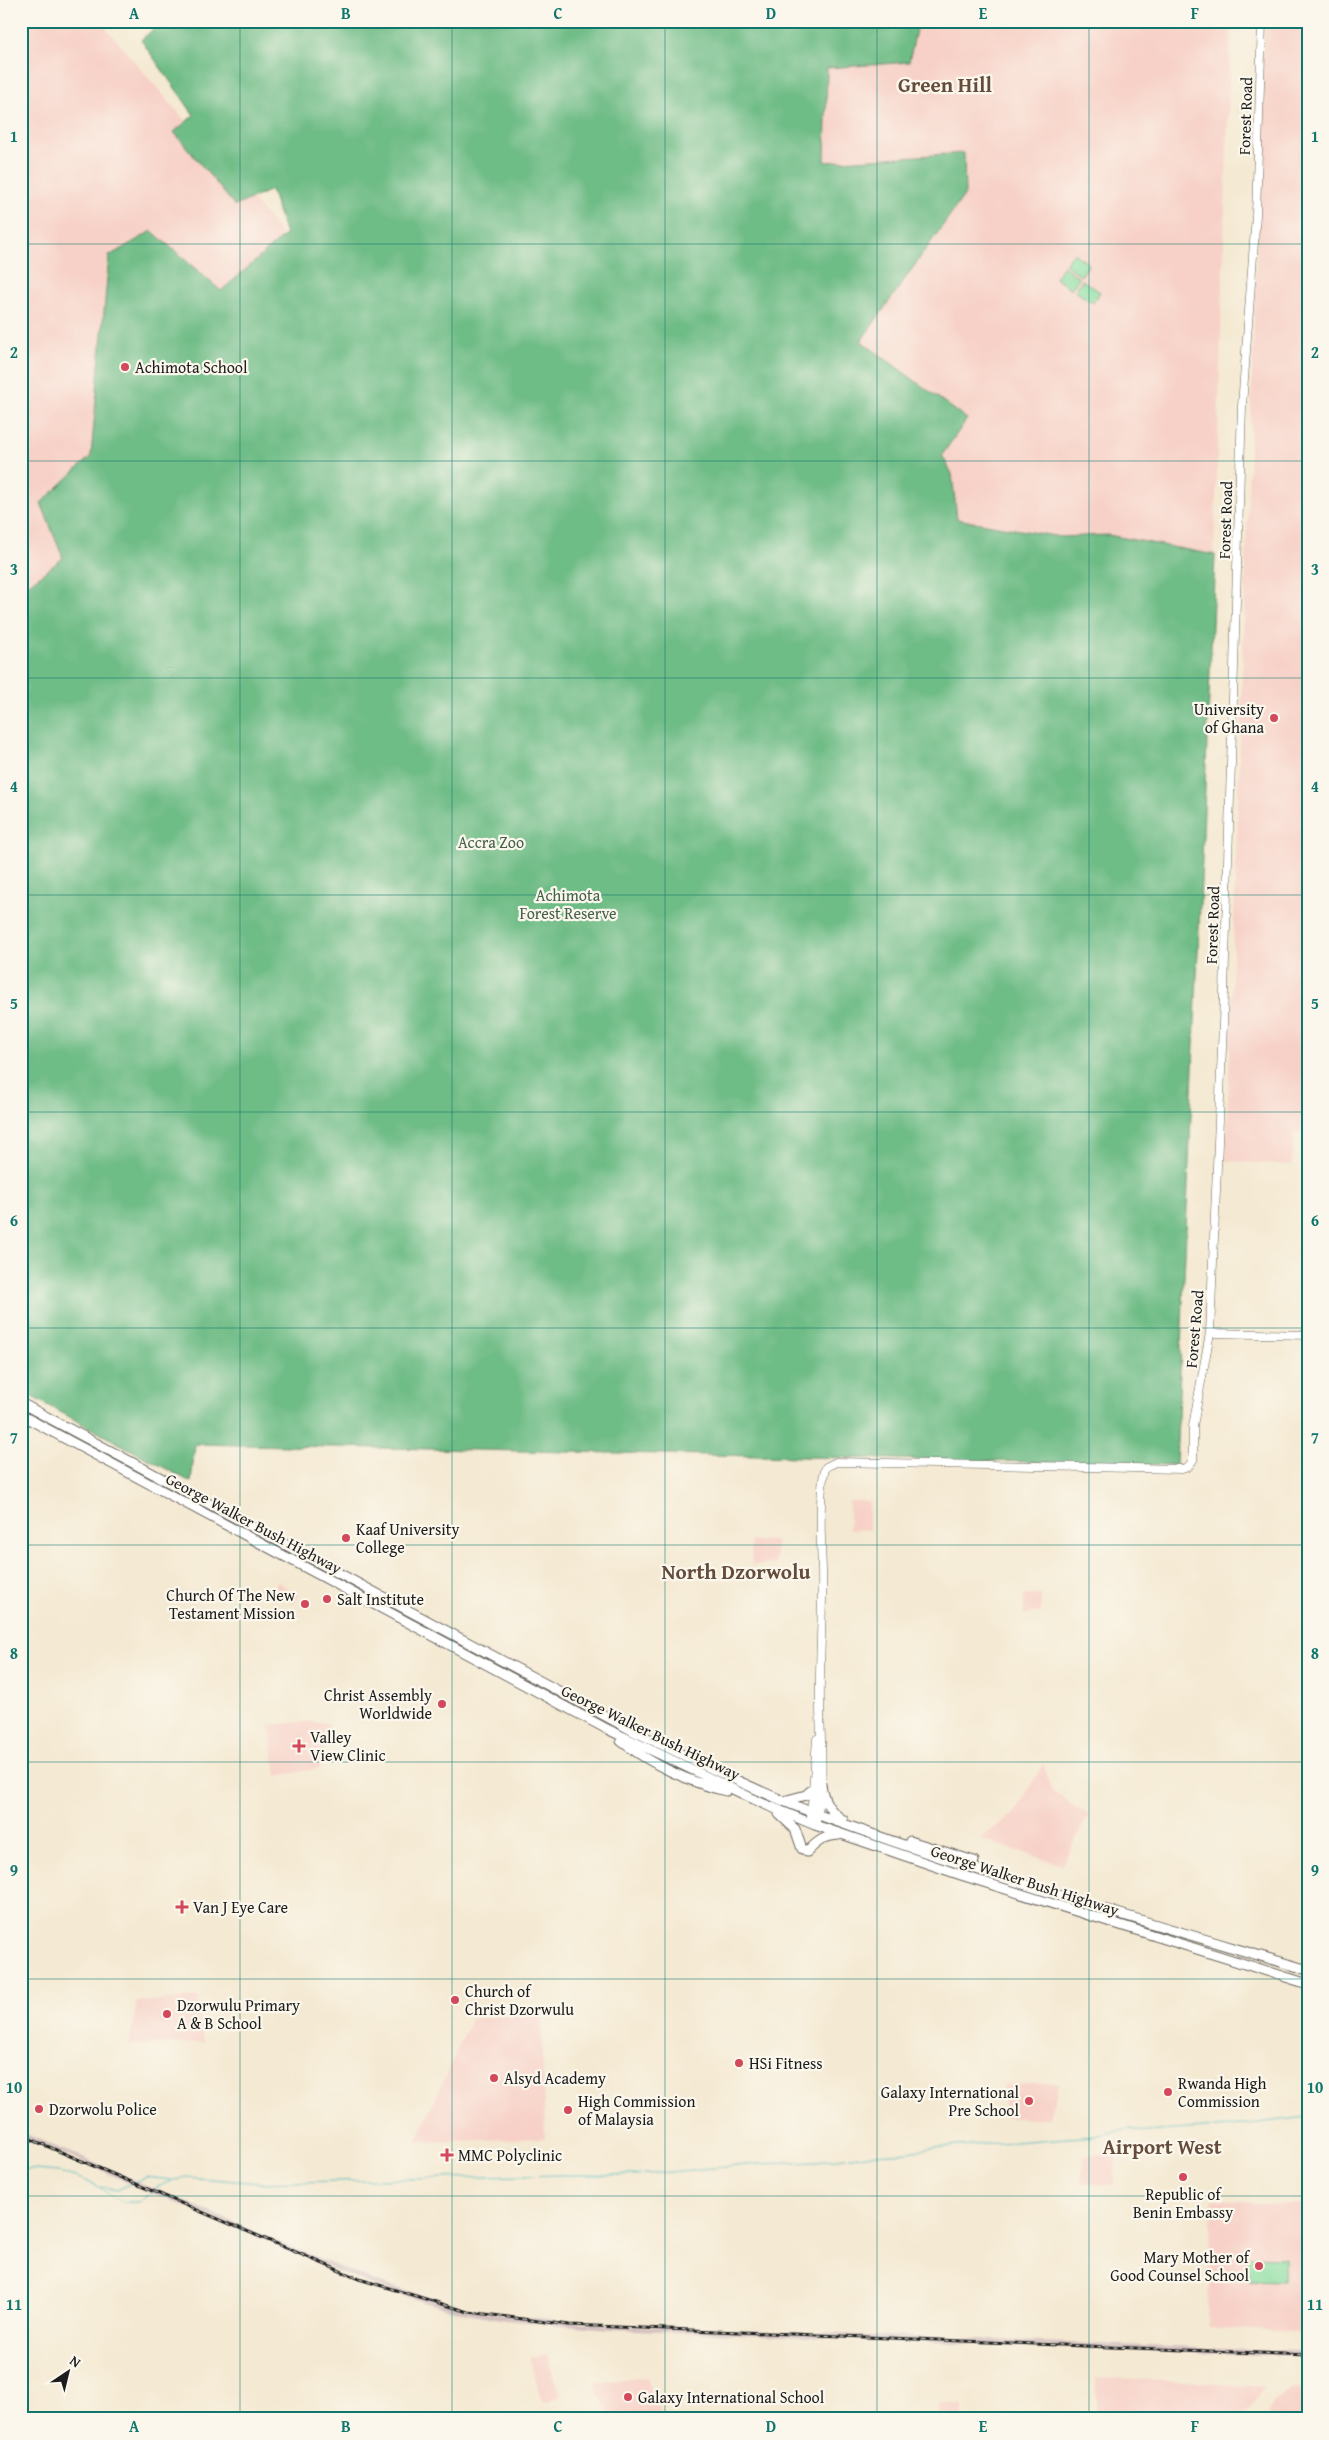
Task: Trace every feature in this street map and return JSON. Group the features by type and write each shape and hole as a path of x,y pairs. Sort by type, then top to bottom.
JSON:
{"highway":[{"name":"George Walker Bush Highway","path":"21,1403 637,1733 717,1771 815,1813 856,1828 883,1837 925,1844 994,1868 1022,1882 1308,1970"},
{"name":"George Walker Bush Highway","path":"21,1415 604,1728 631,1749 675,1772 711,1787 744,1795 812,1824 1042,1902 1308,1984"},
{"path":"787,1800 801,1797 817,1786 830,1809 856,1828"},
{"path":"764,1804 787,1820 795,1829 805,1851 827,1836 844,1835"}],"main road":[{"name":"Forest Road","path":"817,1786 822,1738 820,1727 821,1528 824,1471 828,1464 836,1462 1185,1469 1193,1460 1193,1426 1210,1333 1224,1014 1242,406 1256,215 1262,21"},
{"path":"1210,1333 1308,1335"},
{"path":"812,1824 815,1813 817,1786"}],"shaded area":[{"name":"Achimota School","path":"21,21 100,21 281,233 177,502 21,639"},
{"path":"828,21 1231,21 1211,653 811,631"},
{"name":"University of Ghana","path":"1264,21 1308,21 1308,1133 1294,1133 1292,1165 1226,1161"},
{"path":"849,1501 869,1501 869,1530 849,1530"},
{"path":"751,1541 776,1541 776,1564 752,1565"},
{"path":"278,1582 298,1595 293,1604 272,1592"},
{"path":"1024,1595 1041,1595 1041,1612 1024,1615"},
{"name":"Valley View Clinic","path":"305,1722 329,1723 320,1768 277,1776 269,1725"},
{"path":"1043,1764 1052,1790 1074,1807 1089,1814 1062,1865 979,1839 1014,1814"},
{"name":"Dzorwulu Primary A & B School","path":"198,1997 204,2043 129,2045 137,2002"},
{"name":"Alsyd Academy","path":"541,2013 545,2138 416,2142 471,2019"},
{"name":"Galaxy International Pre School","path":"1059,2083 1049,2118 1005,2118 1003,2085"},
{"path":"21,2132 365,2278 468,2309 506,2315 611,2325 1308,2352 1308,2357 611,2329 506,2320 426,2303 363,2282 21,2136"},
{"path":"1116,2153 1114,2185 1081,2184 1084,2155"},
{"name":"Mary Mother of Good Counsel School","path":"1212,2199 1308,2205 1308,2333 1207,2327"},
{"path":"547,2355 561,2397 543,2403 529,2357"},
{"name":"Galaxy International School","path":"647,2377 660,2412 645,2419 611,2419 595,2383"},
{"path":"1096,2377 1265,2387 1241,2419 1096,2419"},
{"path":"1292,2389 1308,2390 1308,2419 1276,2419 1266,2412 1274,2401"},
{"path":"938,2403 963,2405 962,2419 937,2419"}],"green space":[{"name":"Achimota Forest Reserve","path":"163,21 918,21 909,62 827,68 825,162 964,153 965,194 861,341 967,419 942,455 952,474 957,519 1060,537 1108,535 1215,555 1176,1465 195,1444 191,1482 21,1391 21,590 63,558 41,503 91,456 109,256 152,231 221,291 286,234 271,190 235,206 174,132 194,115 141,40"},
{"path":"1073,253 1089,264 1081,276 1065,264"},
{"path":"1063,266 1079,278 1071,289 1055,278"},
{"path":"1082,280 1100,292 1093,303 1075,291"},
{"path":"1248,2257 1284,2258 1284,2282 1248,2281"}],"waterway":[{"path":"21,2169 59,2172 99,2187 123,2202 139,2202 158,2187 170,2181 186,2177 261,2183 558,2175 636,2175 758,2164 816,2162 931,2148 1095,2136 1130,2129 1146,2132 1231,2126 1308,2117"},
{"path":"101,2187 117,2190 146,2177 171,2180"}],"railway":[{"path":"21,2135 359,2279 469,2312 569,2325 1308,2355"}],"place":[{"name":"Achimota School","path":"125,367"},
{"name":"University of Ghana","path":"1274,718"},
{"name":"Kaaf University College","path":"346,1538"},
{"name":"Salt Institute","path":"327,1599"},
{"name":"Church Of The New Testament Mission","path":"305,1604"},
{"name":"Christ Assembly Worldwide","path":"442,1704"},
{"name":"Valley View Clinic","path":"299,1746"},
{"name":"Van J Eye Care","path":"182,1907"},
{"name":"Church of Christ Dzorwulu","path":"455,2000"},
{"name":"Dzorwulu Primary A & B School","path":"167,2014"},
{"name":"HSi Fitness","path":"739,2063"},
{"name":"Alsyd Academy","path":"494,2078"},
{"name":"Rwanda High Commission","path":"1168,2092"},
{"name":"Galaxy International Pre School","path":"1029,2101"},
{"name":"Dzorwolu Police","path":"39,2109"},
{"name":"High Commission of Malaysia","path":"568,2110"},
{"name":"MMC Polyclinic","path":"447,2155"},
{"name":"Republic of Benin Embassy","path":"1183,2177"},
{"name":"Mary Mother of Good Counsel School","path":"1259,2266"},
{"name":"Galaxy International School","path":"628,2397"}],"district":[{"name":"Green Hill","path":"945,84"},
{"name":"North Dzorwolu","path":"736,1571"},
{"name":"Airport West","path":"1162,2146"}],"park label":[{"name":"Accra Zoo","path":"491,842"}]}
